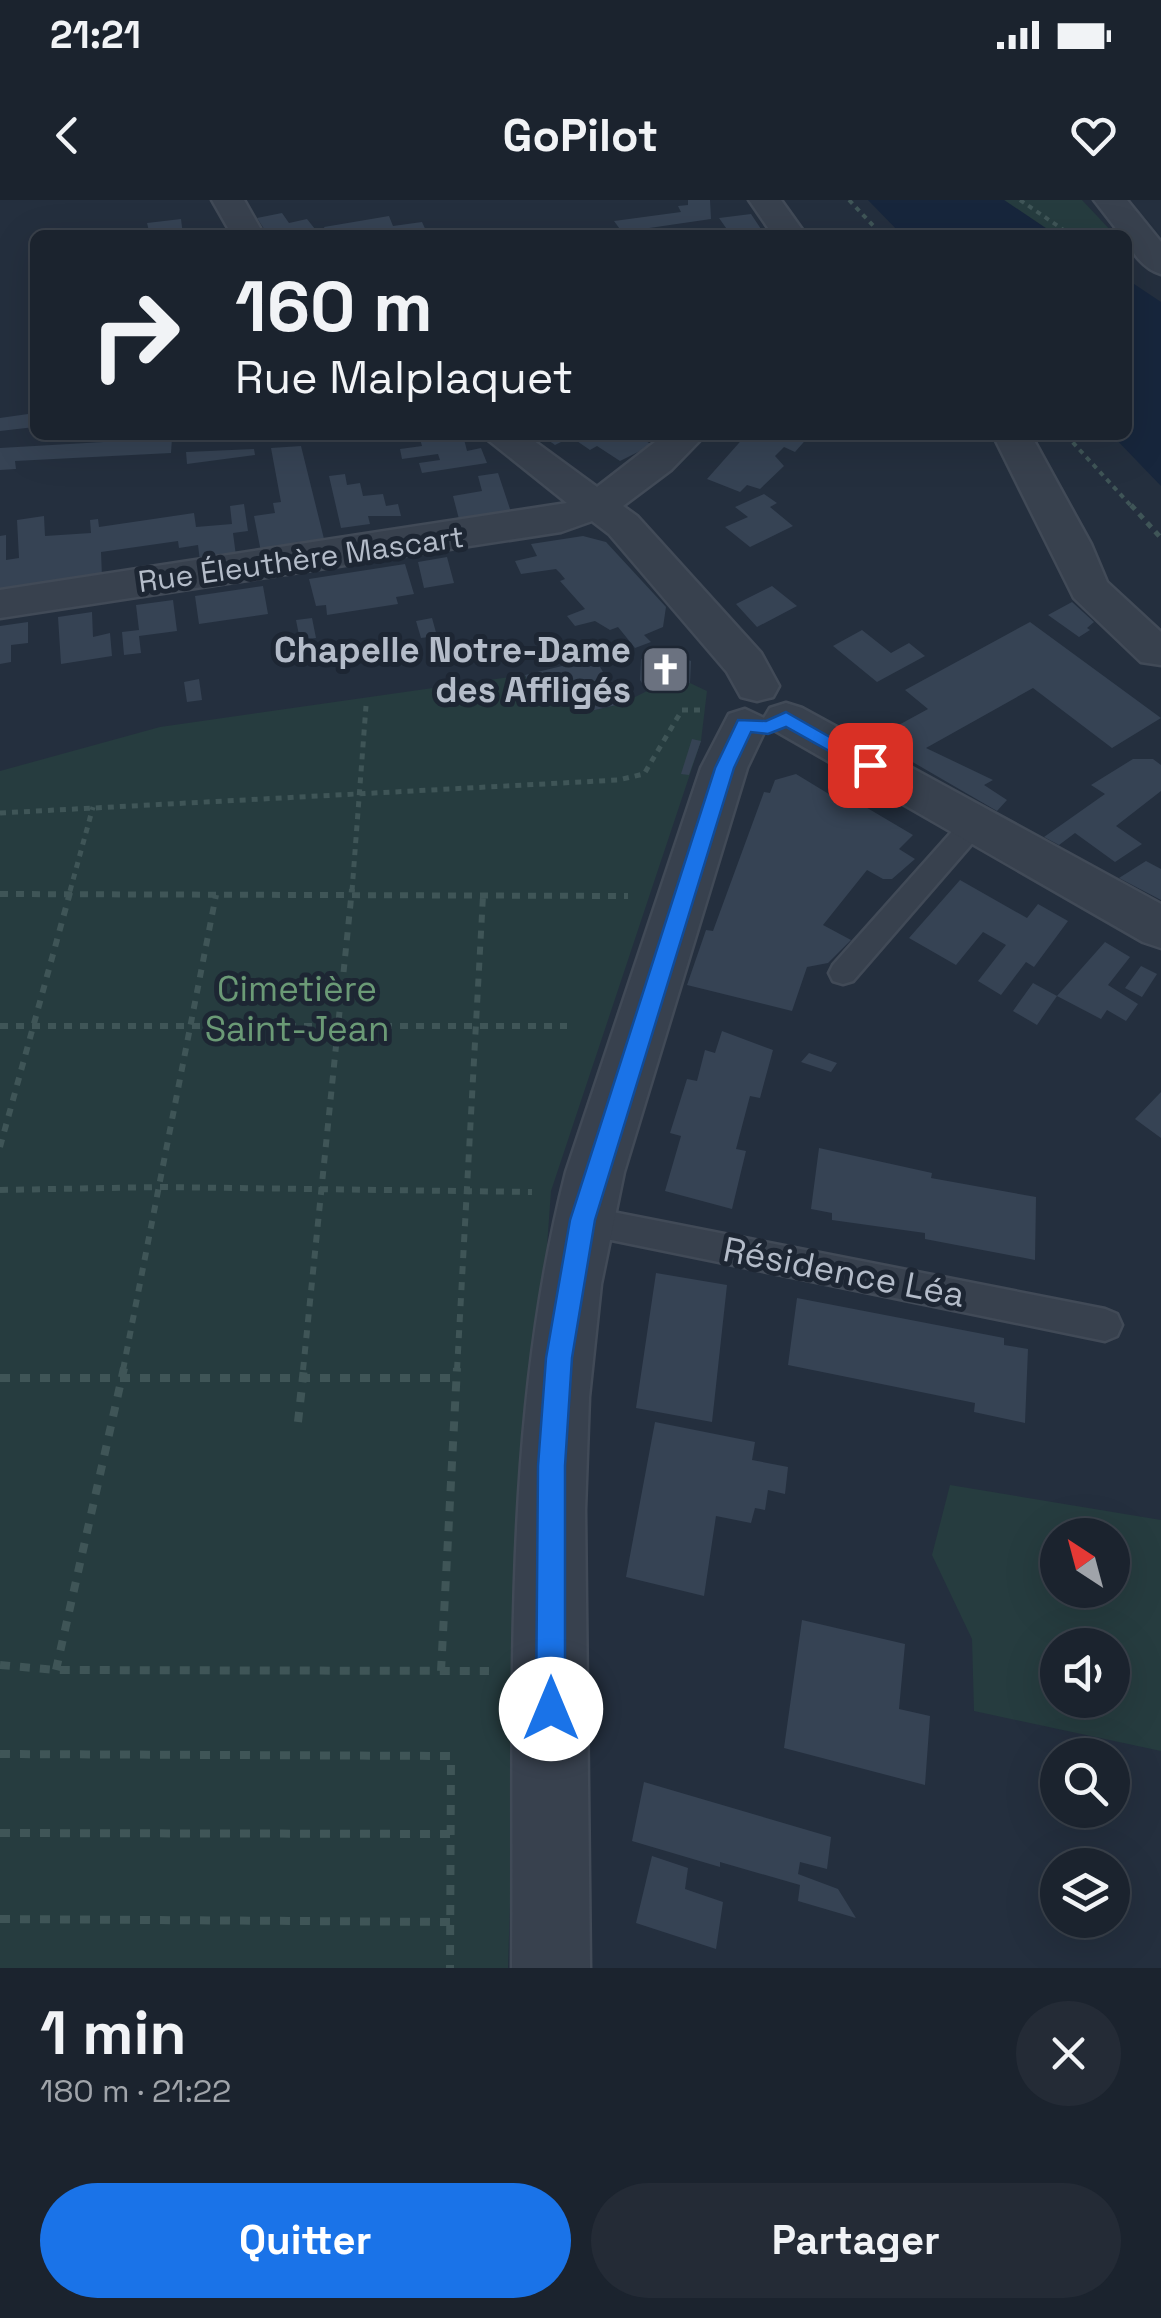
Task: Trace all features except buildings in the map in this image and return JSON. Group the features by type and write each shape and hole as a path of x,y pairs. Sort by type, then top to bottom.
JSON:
{"street":[{"path":"228,200 245,230"},
{"path":"764,200 786,230"},
{"path":"1110,200 1150,233 1161,264"},
{"path":"508,440 599,504 644,546 745,664 755,711 724,768 557,1206 559,1358 551,1466 550,1968"},
{"name":"Rue Éleuthère Mascart","path":"0,604 541,523 599,504 642,477 681,440"},
{"path":"1015,440 1071,544 1089,588 1156,652"},
{"path":"755,711 974,824 1161,928"}],"lane":[{"path":"842,973 974,824"},
{"name":"Résidence Léa","path":"557,1206 1105,1325"}],"path":[{"path":"849,200 877,230"},
{"path":"1020,200 1064,230"},
{"path":"1071,440 1161,538"},
{"path":"298,1422 362,793 366,706"},
{"path":"0,813 631,777 644,774 682,710 755,711"},
{"path":"0,1147 93,807"},
{"path":"0,894 628,896"},
{"path":"56,1670 122,1378 216,895"},
{"path":"441,1670 483,896"},
{"path":"0,1026 568,1026"},
{"path":"0,1190 467,1190 557,1206"},
{"path":"0,1378 458,1378"},
{"path":"0,1664 56,1670 551,1672"},
{"path":"0,1754 451,1756 450,1968"},
{"path":"0,1833 452,1834"},
{"path":"0,1919 450,1922"}],"green space":[{"path":"1004,200 1082,200 1110,230 1049,230"},
{"name":"Cimetière Saint-Jean","path":"524,675 530,685 566,678 582,713 621,704 647,691 666,691 690,683 707,691 701,741 551,1191 518,1646 508,1968 0,1968 0,771 160,727"},
{"path":"950,1485 1161,1520 1161,1751 1130,1744 1130,1738 1100,1738 974,1711 972,1639 932,1555"}],"water":[{"path":"868,200 1004,200 1049,230 897,230"},
{"path":"1132,283 1161,302 1161,486 1117,440 1132,440"}],"place":[{"name":"Chapelle Notre-Dame des Affligés","path":"666,670"}],"route":[{"path":"551,1709 551,1466 559,1358 582,1220 724,768 745,725 768,728 786,718 870,765"}]}
